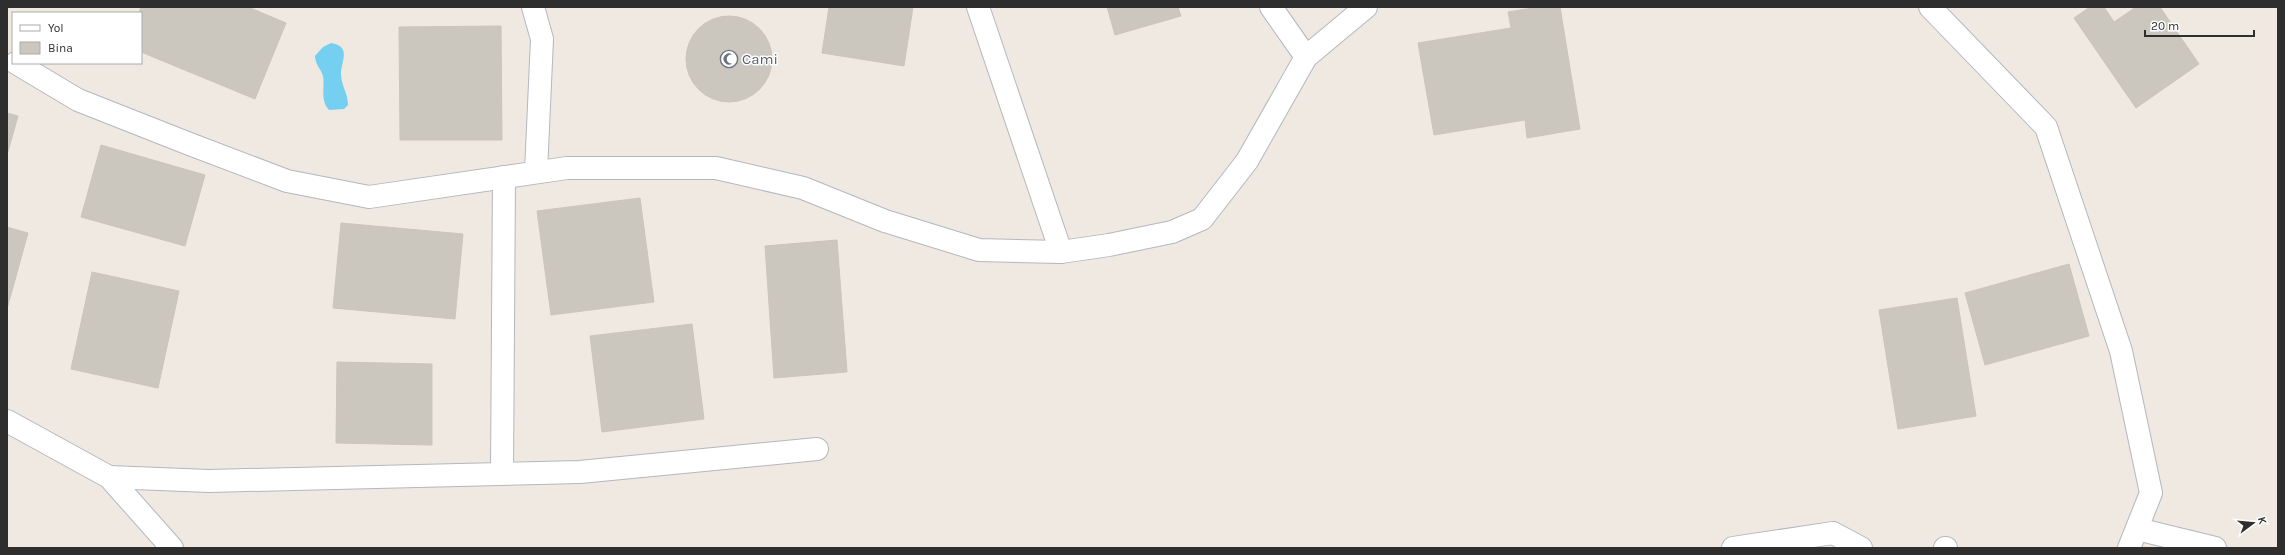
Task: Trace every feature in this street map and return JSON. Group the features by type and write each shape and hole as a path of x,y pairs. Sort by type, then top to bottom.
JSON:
{"street":[{"path":"533,7 542,39 536,172"},
{"path":"978,7 1061,252"},
{"path":"1271,7 1306,57"},
{"path":"18,64 78,100 287,181 369,197 567,168 716,168 803,188 885,221 979,250 1061,252 1108,245 1172,232 1202,219 1247,160 1306,57 1366,7"},
{"path":"1930,7 2046,127 2121,351 2151,493 2133,538 2215,548"},
{"path":"502,473 504,177"},
{"path":"7,421 109,477 172,548"},
{"path":"109,477 209,482 580,472 817,449"},
{"path":"1733,548 1833,533 1862,548"}],"water":[{"path":"331,43 341,47 344,55 341,78 348,105 344,109 329,110 326,106 323,76 315,59 315,56 323,47"}],"building":[{"path":"141,7 248,7 286,23 255,99 142,52 142,12 139,12"},
{"path":"829,7 913,7 904,66 822,53"},
{"path":"1107,7 1178,7 1181,16 1115,35"},
{"path":"1539,7 1560,7 1580,129 1527,138 1525,120 1434,135 1418,43 1511,28 1508,12"},
{"path":"2090,7 2104,7 2114,22 2136,7 2160,7 2199,64 2136,108 2074,18"},
{"name":"Cami","path":"729,16 746,19 760,28 769,42 772,59 769,76 760,90 746,99 729,102 712,99 698,90 689,76 686,59 689,42 698,28 712,19"},
{"path":"501,26 502,140 400,140 399,27"},
{"path":"7,113 18,116 7,155"},
{"path":"101,145 205,175 185,246 81,217"},
{"path":"640,198 654,302 551,315 537,211"},
{"path":"341,223 463,234 455,319 333,308"},
{"path":"7,227 28,233 7,309"},
{"path":"837,240 847,372 774,378 765,246"},
{"path":"2069,264 2089,336 1985,365 1965,293"},
{"path":"92,272 179,291 158,388 71,369"},
{"path":"1957,298 1976,416 1898,429 1879,310"},
{"path":"692,324 704,419 602,432 590,336"},
{"path":"337,362 432,364 432,445 336,443"}],"place":[{"name":"Cami","path":"729,59"}]}
